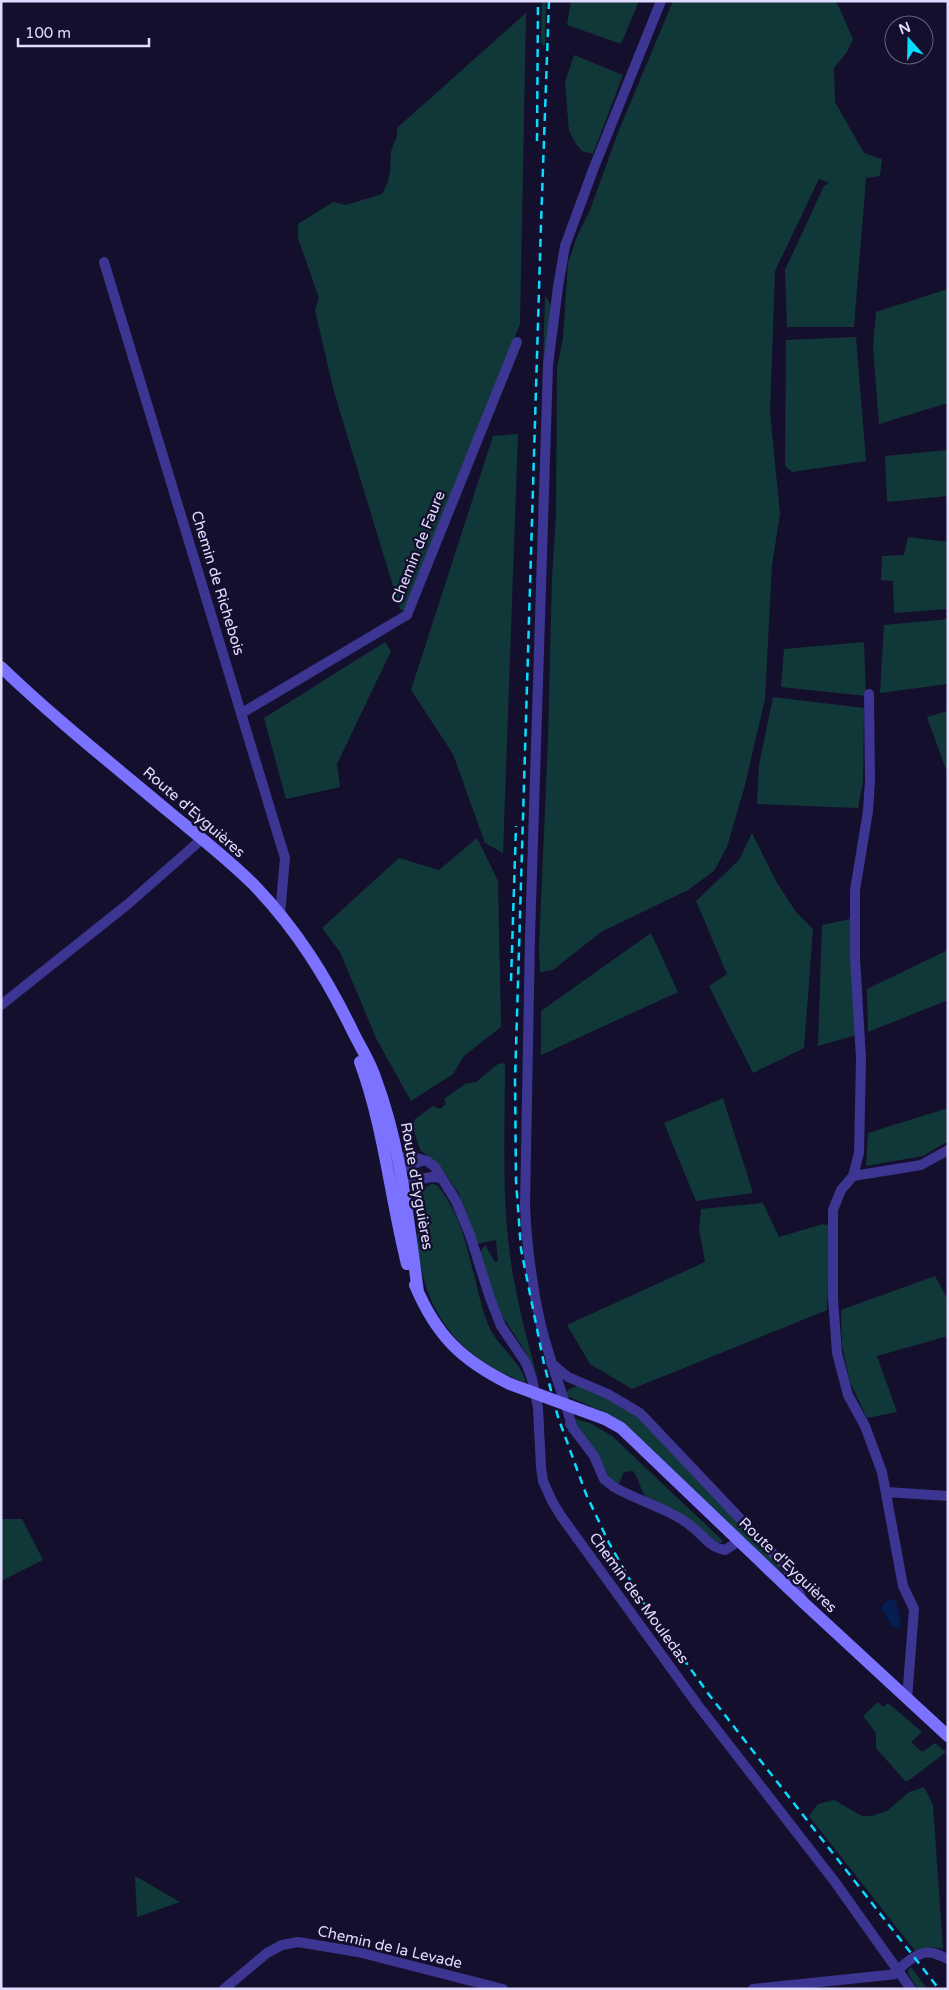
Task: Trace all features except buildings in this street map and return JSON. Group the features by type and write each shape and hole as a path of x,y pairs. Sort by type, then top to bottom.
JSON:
{"main road":[{"name":"Route d'Eyguières","path":"1,667 76,734 253,884 314,959 340,1005 374,1075 387,1113 398,1157 398,1178 406,1260 428,1315 448,1340 464,1357 480,1369 510,1384 605,1419 620,1428 805,1604 948,1736"},
{"name":"Route d'Eyguières","path":"340,1005 371,1092 383,1139 398,1178"}],"street":[{"path":"661,1 593,170 566,246 558,287 548,365 530,926 524,1207 527,1247 537,1305 562,1407 574,1429 594,1456 604,1478 614,1487 683,1520 712,1546 725,1550 739,1540"},
{"name":"Chemin de Richebois","path":"104,262 285,858 280,915"},
{"name":"Chemin de Faure","path":"242,714 407,615 517,342"},
{"path":"869,694 870,781 868,811 855,890 855,968 860,1058 859,1153 853,1176 841,1190 833,1210 833,1299 837,1353 848,1395 865,1426 882,1472 903,1586 914,1609 907,1699"},
{"path":"1,1005 128,904 202,839"},
{"path":"853,1176 921,1165 948,1150"},
{"path":"398,1157 424,1160"},
{"path":"398,1178 424,1160"},
{"name":"Chemin des Mouledas","path":"424,1160 435,1167 460,1210 501,1326 526,1363 532,1379 538,1408 542,1474 552,1501 692,1697 835,1882 910,1989"},
{"path":"398,1178 441,1178"},
{"path":"551,1363 568,1378 608,1394 640,1413 787,1568 805,1604"},
{"path":"886,1492 948,1496"},
{"name":"Chemin de la Levade","path":"224,1989 267,1953 282,1946 298,1942 358,1952 503,1989"},
{"path":"753,1989 895,1974 920,1954 931,1952 948,1959"}],"green space":[{"path":"542,1 546,1 545,46 542,45 541,40"},
{"path":"571,1 639,1 621,44 567,25"},
{"path":"673,1 836,1 853,39 847,52 834,68 835,102 864,153 882,159 880,176 866,178 854,327 787,327 785,270 824,186 829,183 819,179 775,271 770,412 780,514 772,565 765,699 745,785 727,847 714,871 688,890 601,932 553,970 540,972 539,948 548,739 552,578 556,516 557,368 563,338 568,263 576,239 590,210 619,130"},
{"path":"526,13 520,324 404,611 400,609 334,392 315,310 319,298 298,238 298,224 333,202 346,205 382,194 388,182 391,151 397,136 397,128"},
{"path":"574,55 623,75 593,154 582,151 569,131 565,82"},
{"path":"948,289 948,403 879,424 873,347 876,312"},
{"path":"545,296 551,310 551,320 543,369"},
{"path":"856,337 866,461 792,472 785,466 786,340"},
{"path":"518,434 503,853 485,843 453,754 411,690 493,436"},
{"path":"948,450 948,496 887,502 885,456"},
{"path":"908,537 948,542 948,609 894,613 893,581 881,580 882,556 904,555"},
{"path":"948,619 948,684 880,693 884,625"},
{"path":"385,642 391,651 337,764 340,787 286,799 264,718"},
{"path":"864,642 866,696 781,687 784,649"},
{"path":"773,697 864,708 863,781 858,808 757,804 759,765"},
{"path":"948,711 948,775 927,717"},
{"path":"752,833 777,883 796,912 813,929 804,1048 753,1073 709,986 727,974 696,901 739,860"},
{"path":"477,838 498,881 501,1027 464,1056 453,1074 411,1101 376,1038 340,952 322,928 399,858 439,870"},
{"path":"850,919 856,1035 818,1046 822,925"},
{"path":"651,933 678,992 541,1055 541,1011"},
{"path":"948,950 948,1000 868,1032 867,989"},
{"path":"505,1063 504,1166 506,1218 517,1297 538,1380 525,1351 497,1308 480,1252 485,1245 495,1262 498,1261 496,1240 477,1244 459,1194 441,1167 420,1150 414,1131 414,1120 433,1106 440,1109 446,1104 444,1099 465,1084 476,1082 498,1064"},
{"path":"723,1098 753,1193 696,1201 664,1123"},
{"path":"948,1108 948,1141 923,1156 866,1166 868,1133"},
{"path":"432,1184 437,1185 448,1200 463,1233 482,1305 491,1331 519,1367 526,1383 500,1372 478,1358 459,1342 444,1323 432,1302 424,1278 419,1252 417,1218 420,1196"},
{"path":"763,1203 779,1237 823,1224 830,1226 827,1310 632,1389 590,1364 567,1325 705,1262 699,1229 701,1209"},
{"path":"935,1276 948,1300 948,1336 877,1356 897,1412 867,1418 850,1382 842,1345 841,1310"},
{"path":"577,1386 586,1386 640,1418 774,1561 784,1575 604,1412 569,1397 566,1393 569,1389"},
{"path":"575,1419 590,1423 612,1436 723,1541 718,1543 714,1541 691,1520 650,1500 643,1493 633,1471 624,1472 619,1484 609,1477 602,1462 581,1435"},
{"path":"1,1519 22,1519 43,1560 1,1581"},
{"path":"878,1702 883,1707 888,1703 922,1732 911,1742 922,1752 935,1743 946,1752 908,1781 905,1781 876,1748 876,1733 863,1716"},
{"path":"924,1787 933,1805 943,1949 932,1947 916,1952 809,1816 818,1804 834,1800 862,1816 871,1816 887,1811 909,1792"},
{"path":"135,1876 180,1902 137,1917"},
{"path":"911,1967 927,1989 918,1989 909,1975 908,1971"}],"water":[{"path":"893,1599 896,1601 900,1618 901,1626 898,1628 891,1625 881,1608 886,1602"}],"railway":[{"path":"537,141 538,1"},
{"path":"549,1 515,1081 516,1181 521,1249 544,1364 558,1417 586,1494 609,1543 639,1596 710,1696 939,1989"},
{"path":"511,981 516,826"}]}
